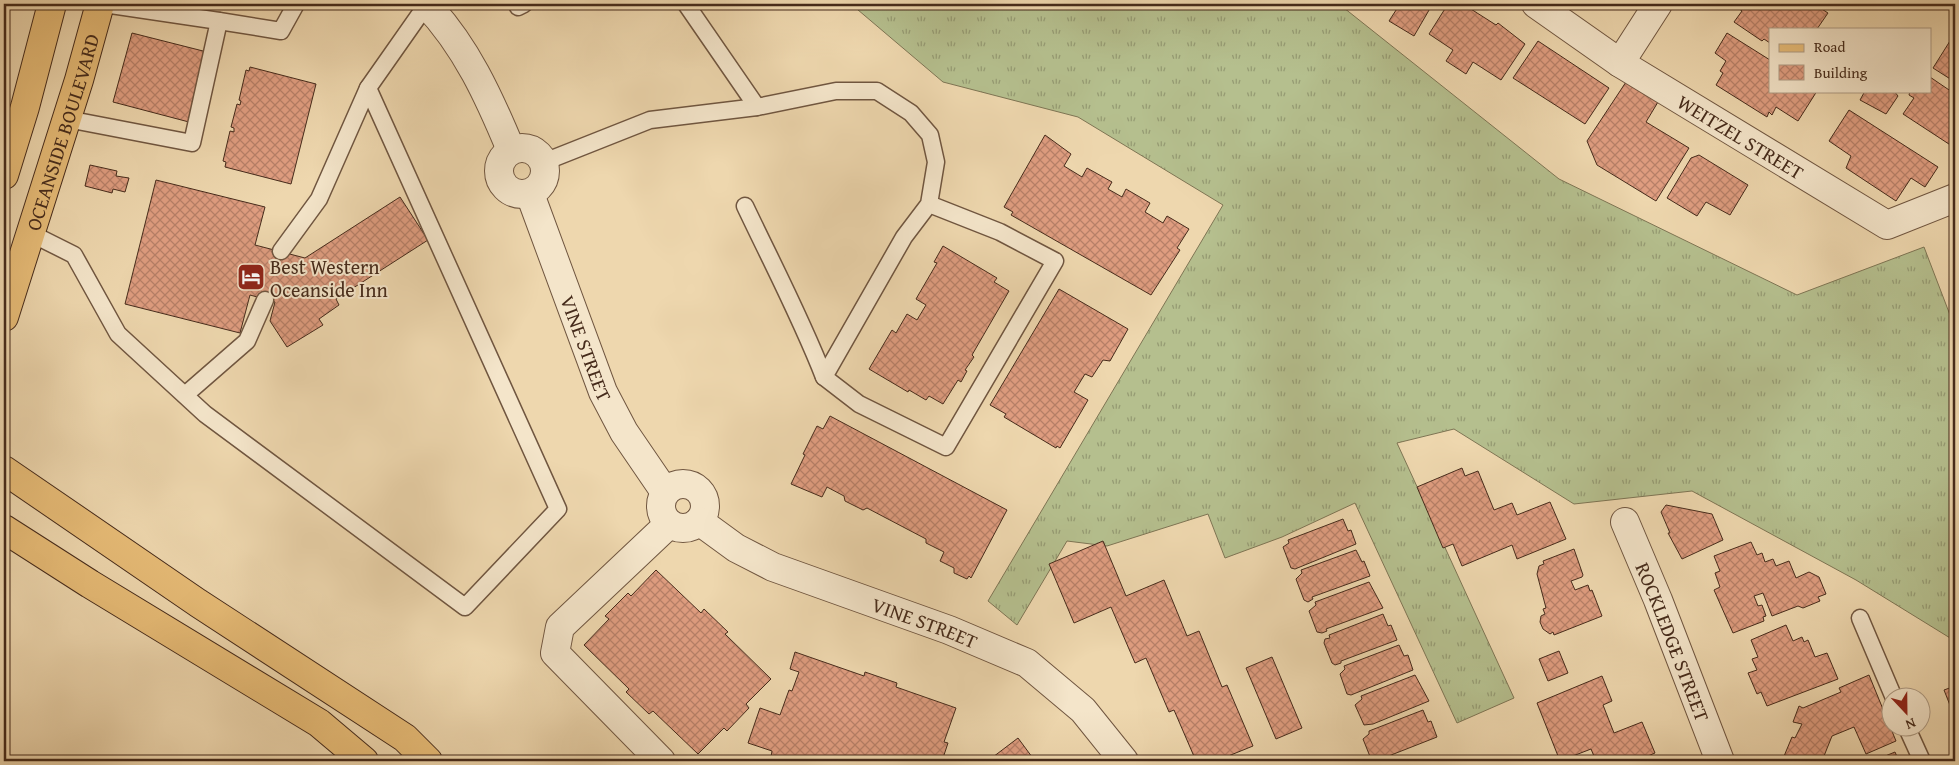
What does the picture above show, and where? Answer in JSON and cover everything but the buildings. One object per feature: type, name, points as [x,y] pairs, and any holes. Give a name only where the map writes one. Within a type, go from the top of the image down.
[{"type":"main road","name":"OCEANSIDE BOULEVARD","points":[[4,175],[25,107],[52,4]]},
{"type":"main road","name":"OCEANSIDE BOULEVARD","points":[[4,316],[67,118],[100,4]]},
{"type":"main road","points":[[4,470],[198,603],[405,738],[428,761]]},
{"type":"main road","points":[[4,529],[90,584],[319,723],[364,761]]},
{"type":"street","points":[[427,4],[454,36],[483,85],[511,150]]},
{"type":"street","name":"WEITZEL STREET","points":[[1536,4],[1620,63],[1887,226],[1955,198]]},
{"type":"street","points":[[1620,63],[1658,4]]},
{"type":"street","points":[[524,148],[536,152],[544,162],[546,175],[541,187],[530,194],[518,195],[507,190],[500,181],[498,169],[502,158],[511,150],[524,148]]},
{"type":"street","name":"VINE STREET","points":[[530,194],[603,392],[624,432],[665,492]]},
{"type":"street","points":[[684,484],[698,489],[702,494],[705,508],[699,521],[688,528],[675,527],[669,524],[660,505],[665,492],[671,487],[684,484]]},
{"type":"street","name":"VINE STREET","points":[[699,521],[736,548],[773,568],[950,630],[1027,663],[1083,710],[1124,761]]},
{"type":"street","name":"ROCKLEDGE STREET","points":[[1625,522],[1658,600],[1720,761]]},
{"type":"street","points":[[661,761],[555,653],[560,627],[669,524]]},
{"type":"lane","points":[[104,4],[281,31],[296,4]]},
{"type":"lane","points":[[281,252],[319,199],[368,88],[427,4]]},
{"type":"lane","points":[[686,4],[758,106]]},
{"type":"lane","points":[[67,118],[192,142],[219,21]]},
{"type":"lane","points":[[30,233],[74,256],[118,334],[205,414],[466,607],[558,509],[368,88]]},
{"type":"lane","points":[[544,162],[650,120],[758,106],[836,91],[877,90],[912,113],[930,135],[936,162],[929,204],[904,238],[824,377]]},
{"type":"lane","points":[[745,206],[781,284],[804,326],[824,377],[859,404],[946,447],[1056,261],[1000,232],[929,204]]},
{"type":"lane","points":[[185,395],[247,342],[265,300]]},
{"type":"lane","points":[[1860,618],[1890,688]]},
{"type":"lane","points":[[1912,738],[1922,761]]},
{"type":"green space","points":[[851,4],[1339,4],[1559,179],[1797,295],[1924,247],[1955,328],[1955,641],[1856,580],[1692,491],[1574,504],[1454,429],[1397,443],[1514,698],[1457,723],[1355,503],[1282,537],[1225,558],[1208,514],[1107,546],[1067,541],[1017,625],[988,601],[1223,205],[1078,117],[943,82]]},
{"type":"place","name":"Best Western Oceanside Inn","points":[[251,277]]}]
